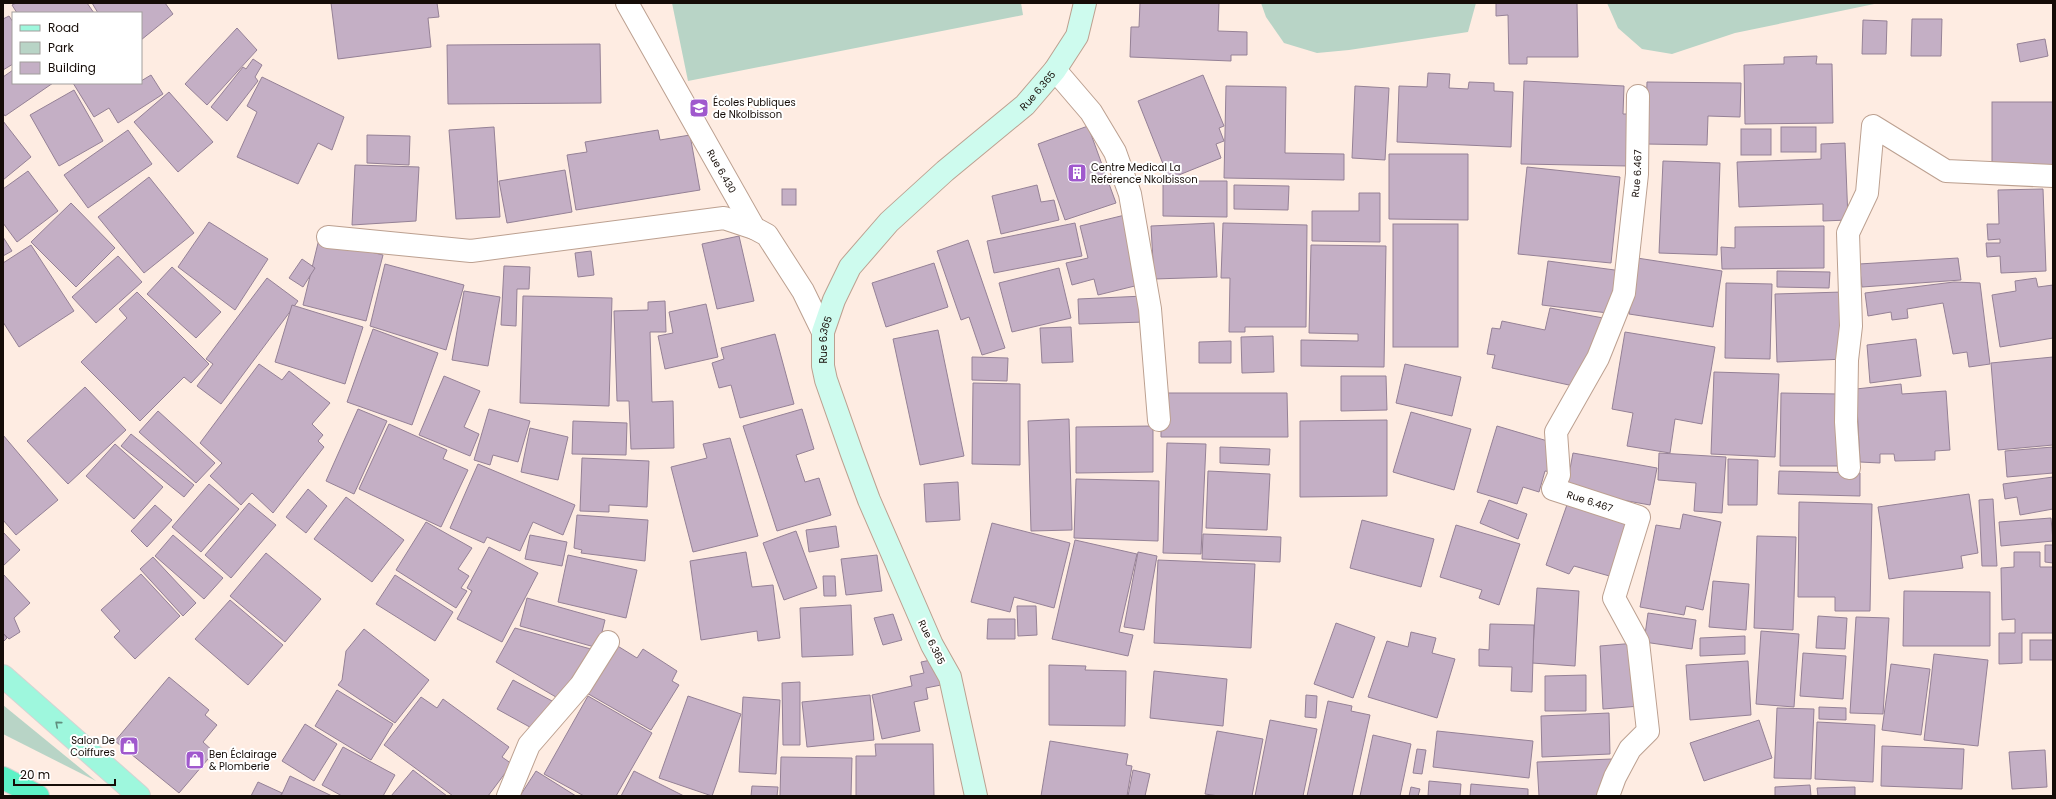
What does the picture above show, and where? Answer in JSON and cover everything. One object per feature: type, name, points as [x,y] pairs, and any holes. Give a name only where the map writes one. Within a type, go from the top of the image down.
[{"type":"highway","points":[[3,778],[38,796]]},
{"type":"main road","points":[[3,676],[140,796]]},
{"type":"street","name":"Rue 6.430","points":[[627,3],[754,228],[767,235],[803,291],[823,332]]},
{"type":"street","name":"Rue 6.365","points":[[976,796],[950,677],[929,638],[869,500],[854,461],[826,380],[823,360],[823,332],[834,300],[850,267],[884,228],[945,171],[1025,106],[1054,70],[1077,36],[1084,3]]},
{"type":"street","points":[[1054,70],[1091,112],[1115,152],[1130,194],[1150,309],[1159,420]]},
{"type":"street","name":"Rue 6.467","points":[[1608,796],[1615,777],[1630,749],[1648,730],[1638,642],[1614,598],[1639,518],[1553,489],[1559,475],[1556,432],[1598,358],[1624,293],[1637,174],[1638,96]]},
{"type":"street","points":[[1849,468],[1846,422],[1847,360],[1851,326],[1848,233],[1867,193],[1872,126],[1946,171],[2053,176]]},
{"type":"street","points":[[328,236],[471,251],[724,218],[754,228]]},
{"type":"street","points":[[508,796],[529,745],[581,685],[608,642]]},
{"type":"green space","points":[[672,3],[1021,3],[1023,15],[688,81]]},
{"type":"green space","points":[[1261,3],[1476,3],[1468,32],[1349,50],[1317,53],[1284,43],[1266,17]]},
{"type":"green space","points":[[1607,3],[1879,3],[1735,33],[1672,54],[1642,49],[1618,28]]},
{"type":"green space","points":[[3,705],[96,781],[3,734]]},
{"type":"building","points":[[16,3],[87,3],[93,12],[16,12],[12,5]]},
{"type":"building","points":[[92,3],[165,3],[173,14],[142,39],[142,12],[97,12]]},
{"type":"building","points":[[331,3],[437,3],[439,17],[428,18],[431,47],[338,59]]},
{"type":"building","points":[[1140,3],[1219,3],[1218,31],[1247,32],[1247,55],[1231,55],[1231,61],[1130,57],[1131,27],[1139,27]]},
{"type":"building","points":[[1496,3],[1577,3],[1578,57],[1527,57],[1527,64],[1509,64],[1508,15],[1496,16]]},
{"type":"building","points":[[9,16],[12,20],[12,65],[3,70],[3,19]]},
{"type":"building","points":[[1912,19],[1942,19],[1941,56],[1911,56]]},
{"type":"building","points":[[1863,20],[1887,21],[1886,54],[1862,54]]},
{"type":"building","points":[[237,28],[257,50],[207,105],[185,84]]},
{"type":"building","points":[[2045,39],[2048,56],[2020,62],[2017,44]]},
{"type":"building","points":[[600,44],[601,103],[448,104],[447,45]]},
{"type":"building","points":[[1817,56],[1816,64],[1832,64],[1833,123],[1745,124],[1744,65],[1784,64],[1784,57]]},
{"type":"building","points":[[253,59],[262,65],[255,77],[258,81],[227,121],[211,107],[243,67],[246,69]]},
{"type":"building","points":[[12,71],[12,84],[52,84],[5,116],[3,113],[3,77]]},
{"type":"building","points":[[1428,73],[1450,74],[1449,88],[1468,89],[1469,82],[1494,83],[1494,91],[1513,92],[1511,147],[1397,142],[1399,86],[1427,87]]},
{"type":"building","points":[[151,75],[163,94],[118,123],[109,108],[94,117],[74,84],[142,84],[142,80]]},
{"type":"building","points":[[1203,75],[1224,126],[1219,128],[1224,141],[1216,144],[1221,158],[1169,179],[1138,101]]},
{"type":"building","points":[[262,77],[344,117],[332,150],[318,143],[298,184],[237,157],[257,112],[247,106]]},
{"type":"building","points":[[1524,81],[1624,86],[1623,114],[1631,114],[1629,166],[1521,164]]},
{"type":"building","points":[[1647,82],[1741,83],[1740,117],[1708,116],[1707,145],[1645,144]]},
{"type":"building","points":[[1226,86],[1286,87],[1285,153],[1344,154],[1344,180],[1224,178]]},
{"type":"building","points":[[1355,86],[1389,88],[1385,160],[1352,158]]},
{"type":"building","points":[[74,90],[103,141],[59,166],[30,115]]},
{"type":"building","points":[[169,92],[213,142],[178,172],[134,122]]},
{"type":"building","points":[[1992,102],[2053,102],[2053,180],[1992,180]]},
{"type":"building","points":[[3,121],[31,157],[3,180]]},
{"type":"building","name":"Centre Medical La Reference Nkolbisson","points":[[1088,126],[1116,203],[1065,220],[1038,144]]},
{"type":"building","points":[[494,127],[500,217],[456,219],[449,130]]},
{"type":"building","points":[[1781,127],[1816,127],[1816,152],[1781,152]]},
{"type":"building","points":[[1741,129],[1771,129],[1771,155],[1741,155]]},
{"type":"building","points":[[128,130],[152,164],[88,208],[64,175]]},
{"type":"building","points":[[658,130],[660,140],[690,135],[700,190],[576,210],[567,155],[587,152],[585,142]]},
{"type":"building","points":[[367,135],[410,136],[409,165],[367,163]]},
{"type":"building","points":[[1845,143],[1848,220],[1823,221],[1823,204],[1739,207],[1737,162],[1821,159],[1821,144]]},
{"type":"building","points":[[1389,154],[1468,154],[1468,220],[1389,219]]},
{"type":"building","points":[[1663,161],[1720,163],[1717,255],[1659,253]]},
{"type":"building","points":[[355,165],[419,167],[416,221],[352,225]]},
{"type":"building","points":[[1527,167],[1620,177],[1611,263],[1518,254]]},
{"type":"building","points":[[565,170],[572,212],[507,223],[499,181]]},
{"type":"building","points":[[28,171],[58,211],[17,242],[3,223],[3,189]]},
{"type":"building","points":[[149,177],[194,233],[144,273],[98,217]]},
{"type":"building","points":[[1163,181],[1227,181],[1227,217],[1163,216]]},
{"type":"building","points":[[1037,185],[1041,202],[1054,200],[1059,220],[1001,234],[992,196]]},
{"type":"building","points":[[1234,185],[1289,186],[1288,210],[1234,209]]},
{"type":"building","points":[[782,189],[796,189],[796,205],[782,205]]},
{"type":"building","points":[[2043,189],[2046,271],[2001,273],[2000,256],[1987,257],[1986,243],[2000,243],[2000,239],[1988,240],[1987,224],[1999,224],[1998,190]]},
{"type":"building","points":[[1359,193],[1380,193],[1380,242],[1312,241],[1312,211],[1359,211]]},
{"type":"building","points":[[71,203],[115,248],[76,287],[31,242]]},
{"type":"building","points":[[1129,214],[1147,283],[1098,295],[1094,279],[1072,285],[1066,263],[1088,258],[1080,226]]},
{"type":"building","points":[[209,222],[268,259],[235,310],[178,267]]},
{"type":"building","points":[[1075,223],[1082,256],[994,273],[987,241]]},
{"type":"building","points":[[1214,223],[1217,277],[1154,279],[1151,226]]},
{"type":"building","points":[[1223,223],[1307,225],[1306,327],[1245,327],[1245,332],[1229,332],[1230,278],[1221,278]]},
{"type":"building","points":[[1393,224],[1458,224],[1458,347],[1393,347]]},
{"type":"building","points":[[1824,226],[1824,268],[1722,269],[1721,247],[1735,248],[1735,227]]},
{"type":"building","points":[[739,236],[754,301],[717,309],[702,244]]},
{"type":"building","points":[[3,237],[12,251],[3,256]]},
{"type":"building","points":[[319,239],[383,255],[366,321],[303,305]]},
{"type":"building","points":[[968,240],[1005,348],[982,355],[969,317],[961,320],[937,251]]},
{"type":"building","points":[[31,245],[74,311],[19,347],[3,322],[3,263]]},
{"type":"building","points":[[1311,245],[1386,246],[1384,367],[1301,366],[1301,340],[1358,341],[1358,334],[1309,333]]},
{"type":"building","points":[[591,251],[594,275],[578,277],[575,253]]},
{"type":"building","points":[[118,256],[142,282],[96,323],[72,297]]},
{"type":"building","points":[[1637,258],[1722,271],[1713,327],[1629,314]]},
{"type":"building","points":[[1958,258],[1961,280],[1862,287],[1859,264]]},
{"type":"building","points":[[302,259],[315,268],[303,287],[289,278]]},
{"type":"building","points":[[1548,261],[1622,271],[1608,313],[1542,305]]},
{"type":"building","points":[[934,263],[948,307],[886,327],[872,283]]},
{"type":"building","points":[[385,264],[464,285],[446,350],[370,326]]},
{"type":"building","points":[[504,266],[530,267],[529,289],[517,289],[516,326],[501,325]]},
{"type":"building","points":[[172,267],[221,312],[196,338],[147,294]]},
{"type":"building","points":[[1059,268],[1071,318],[1012,332],[999,283]]},
{"type":"building","points":[[1777,271],[1830,272],[1829,288],[1777,287]]},
{"type":"building","points":[[267,278],[298,301],[221,404],[197,386],[213,364],[206,359]]},
{"type":"building","points":[[2036,278],[2038,287],[2053,285],[2053,338],[2000,347],[1992,295],[2016,291],[2015,281]]},
{"type":"building","points":[[1954,282],[1980,283],[1990,364],[1969,367],[1967,352],[1953,354],[1943,303],[1907,309],[1908,318],[1892,320],[1891,312],[1868,316],[1865,293]]},
{"type":"building","points":[[1726,283],[1772,284],[1770,359],[1725,358]]},
{"type":"building","points":[[464,291],[500,297],[488,366],[452,360]]},
{"type":"building","points":[[137,292],[209,364],[191,383],[184,377],[140,421],[81,362],[127,318],[119,309]]},
{"type":"building","points":[[1843,292],[1845,359],[1777,362],[1775,294]]},
{"type":"building","points":[[523,296],[612,298],[609,406],[520,403]]},
{"type":"building","points":[[1144,296],[1145,322],[1079,324],[1078,299]]},
{"type":"building","points":[[665,301],[666,332],[650,332],[652,402],[673,401],[674,448],[631,449],[629,401],[617,401],[614,311],[648,310],[648,302]]},
{"type":"building","points":[[706,304],[718,357],[665,369],[658,336],[673,333],[669,312]]},
{"type":"building","points":[[292,305],[363,327],[345,384],[275,362]]},
{"type":"building","points":[[1550,308],[1603,318],[1587,389],[1492,368],[1495,355],[1487,354],[1492,328],[1500,329],[1502,321],[1545,330]]},
{"type":"building","points":[[1071,327],[1073,362],[1042,363],[1040,328]]},
{"type":"building","points":[[373,329],[438,353],[412,425],[347,402]]},
{"type":"building","points":[[938,330],[964,456],[920,465],[893,339]]},
{"type":"building","points":[[1625,332],[1715,347],[1702,424],[1675,419],[1670,453],[1627,446],[1633,413],[1612,409]]},
{"type":"building","points":[[775,334],[794,404],[740,418],[731,385],[719,388],[712,363],[724,359],[721,348]]},
{"type":"building","points":[[1273,336],[1274,372],[1242,373],[1241,337]]},
{"type":"building","points":[[1916,339],[1921,376],[1870,383],[1867,345]]},
{"type":"building","points":[[1231,341],[1231,363],[1199,363],[1199,342]]},
{"type":"building","points":[[972,357],[1008,358],[1007,381],[972,380]]},
{"type":"building","points":[[2053,357],[2053,445],[1998,450],[1991,363]]},
{"type":"building","points":[[259,364],[282,380],[289,371],[330,403],[312,424],[323,435],[318,441],[324,447],[273,513],[252,493],[241,505],[210,476],[222,463],[200,443]]},
{"type":"building","points":[[1405,364],[1461,377],[1452,416],[1396,403]]},
{"type":"building","points":[[1714,372],[1779,374],[1775,457],[1711,454]]},
{"type":"building","points":[[444,376],[480,391],[464,427],[479,434],[470,456],[419,435]]},
{"type":"building","points":[[1341,376],[1386,376],[1387,410],[1341,411]]},
{"type":"building","points":[[973,383],[1020,384],[1020,465],[972,464]]},
{"type":"building","points":[[1901,384],[1902,394],[1946,391],[1950,450],[1935,451],[1935,460],[1895,461],[1894,454],[1880,454],[1880,463],[1860,462],[1856,389]]},
{"type":"building","points":[[85,387],[126,430],[68,484],[27,441]]},
{"type":"building","points":[[1161,393],[1287,393],[1288,437],[1161,437]]},
{"type":"building","points":[[1781,393],[1839,394],[1838,466],[1780,466]]},
{"type":"building","points":[[358,409],[387,421],[354,494],[326,481]]},
{"type":"building","points":[[489,409],[530,421],[518,462],[493,455],[490,465],[474,460]]},
{"type":"building","points":[[802,409],[814,449],[796,455],[805,482],[819,478],[831,515],[777,531],[743,426]]},
{"type":"building","points":[[158,411],[215,463],[196,483],[139,432]]},
{"type":"building","points":[[1411,412],[1471,429],[1454,490],[1393,472]]},
{"type":"building","points":[[1069,419],[1072,530],[1031,531],[1028,421]]},
{"type":"building","points":[[1387,420],[1387,496],[1300,497],[1300,421]]},
{"type":"building","points":[[573,421],[627,423],[626,455],[572,454]]},
{"type":"building","points":[[389,424],[447,450],[443,459],[468,470],[441,527],[359,489]]},
{"type":"building","points":[[1153,426],[1153,472],[1076,473],[1076,427]]},
{"type":"building","points":[[1497,426],[1561,445],[1551,472],[1545,471],[1539,492],[1523,487],[1517,504],[1477,492]]},
{"type":"building","points":[[530,428],[568,437],[558,480],[521,472]]},
{"type":"building","points":[[131,434],[194,485],[184,497],[121,446]]},
{"type":"building","points":[[3,435],[58,500],[16,535],[3,520]]},
{"type":"building","points":[[730,438],[758,536],[693,552],[671,467],[707,458],[703,444]]},
{"type":"building","points":[[1167,443],[1206,444],[1201,554],[1163,553]]},
{"type":"building","points":[[115,444],[163,487],[134,519],[86,476]]},
{"type":"building","points":[[1220,447],[1270,449],[1269,465],[1220,463]]},
{"type":"building","points":[[2053,447],[2053,473],[2007,477],[2005,451]]},
{"type":"building","points":[[1573,453],[1657,468],[1650,505],[1566,490]]},
{"type":"building","points":[[1659,453],[1726,457],[1722,513],[1694,511],[1696,483],[1658,480]]},
{"type":"building","points":[[582,458],[649,461],[647,507],[609,505],[609,512],[580,511]]},
{"type":"building","points":[[1728,459],[1758,460],[1757,505],[1728,505]]},
{"type":"building","points":[[478,464],[575,505],[563,535],[533,522],[520,551],[487,537],[484,543],[450,528]]},
{"type":"building","points":[[1208,471],[1270,474],[1267,530],[1206,528]]},
{"type":"building","points":[[1779,471],[1860,473],[1860,496],[1778,494]]},
{"type":"building","points":[[2053,477],[2053,509],[2020,515],[2017,497],[2005,499],[2003,484]]},
{"type":"building","points":[[1076,479],[1159,481],[1158,541],[1074,538]]},
{"type":"building","points":[[958,482],[960,520],[926,522],[924,484]]},
{"type":"building","points":[[209,484],[239,509],[201,552],[172,527]]},
{"type":"building","points":[[308,489],[327,506],[306,533],[286,517]]},
{"type":"building","points":[[1969,494],[1978,553],[1961,556],[1963,568],[1889,579],[1878,507]]},
{"type":"building","points":[[346,497],[404,540],[372,582],[314,539]]},
{"type":"building","points":[[1569,499],[1632,518],[1613,577],[1574,566],[1569,574],[1546,565]]},
{"type":"building","points":[[1993,499],[1997,566],[1982,566],[1979,500]]},
{"type":"building","points":[[1489,500],[1527,514],[1518,539],[1480,523]]},
{"type":"building","points":[[1799,502],[1872,504],[1870,611],[1835,611],[1835,597],[1798,597]]},
{"type":"building","points":[[249,503],[276,525],[231,578],[205,555]]},
{"type":"building","points":[[155,505],[172,520],[147,547],[131,531]]},
{"type":"building","points":[[1683,514],[1721,522],[1703,610],[1686,606],[1684,615],[1640,607],[1656,525],[1680,529]]},
{"type":"building","points":[[577,515],[648,520],[645,561],[581,553],[582,550],[574,548]]},
{"type":"building","points":[[2051,518],[2053,541],[2001,546],[1999,522]]},
{"type":"building","points":[[1362,520],[1434,539],[1421,587],[1350,568]]},
{"type":"building","points":[[426,522],[472,548],[458,569],[469,576],[461,588],[467,591],[456,608],[396,570]]},
{"type":"building","points":[[992,523],[1070,543],[1054,608],[1014,597],[1010,612],[971,602]]},
{"type":"building","points":[[1456,525],[1520,544],[1499,605],[1479,598],[1482,590],[1440,577]]},
{"type":"building","points":[[836,526],[839,547],[809,552],[806,530]]},
{"type":"building","points":[[796,531],[817,588],[784,600],[763,543]]},
{"type":"building","points":[[3,532],[20,550],[3,566]]},
{"type":"building","points":[[1203,534],[1281,537],[1280,562],[1202,559]]},
{"type":"building","points":[[173,535],[223,578],[204,599],[155,556]]},
{"type":"building","points":[[530,535],[567,542],[562,566],[525,559]]},
{"type":"building","points":[[1757,536],[1796,537],[1793,630],[1754,628]]},
{"type":"building","points":[[1075,540],[1137,554],[1119,632],[1133,635],[1128,656],[1052,639]]},
{"type":"building","points":[[2045,545],[2053,545],[2053,563],[2045,562]]},
{"type":"building","points":[[489,547],[538,573],[502,642],[457,619],[472,591],[467,588]]},
{"type":"building","points":[[746,552],[752,587],[773,585],[780,638],[758,641],[757,631],[701,640],[690,561]]},
{"type":"building","points":[[1138,552],[1157,556],[1144,630],[1124,627]]},
{"type":"building","points":[[2014,552],[2040,552],[2040,567],[2053,567],[2053,633],[2022,633],[2022,663],[1999,664],[1999,633],[2015,633],[2015,619],[2002,620],[2001,568],[2014,567]]},
{"type":"building","points":[[266,553],[321,599],[285,642],[230,596]]},
{"type":"building","points":[[568,555],[637,570],[626,618],[558,602]]},
{"type":"building","points":[[877,555],[882,591],[846,595],[841,559]]},
{"type":"building","points":[[153,557],[196,603],[183,616],[140,569]]},
{"type":"building","points":[[1158,560],[1255,564],[1251,648],[1154,643]]},
{"type":"building","points":[[3,574],[30,603],[14,618],[20,632],[9,639],[3,633]]},
{"type":"building","points":[[141,574],[180,616],[135,659],[114,637],[120,631],[101,610]]},
{"type":"building","points":[[395,575],[453,612],[435,641],[376,604]]},
{"type":"building","points":[[823,576],[835,576],[836,596],[824,596]]},
{"type":"building","points":[[1713,581],[1749,584],[1746,630],[1709,627]]},
{"type":"building","points":[[1537,588],[1579,591],[1575,666],[1532,663]]},
{"type":"building","points":[[1904,591],[1990,592],[1990,646],[1903,646]]},
{"type":"building","points":[[527,598],[605,620],[598,648],[520,626]]},
{"type":"building","points":[[230,600],[283,645],[248,685],[195,639]]},
{"type":"building","points":[[851,605],[853,655],[802,657],[800,608]]},
{"type":"building","points":[[1017,606],[1036,606],[1037,635],[1018,636]]},
{"type":"building","points":[[1648,613],[1696,620],[1692,649],[1644,642]]},
{"type":"building","points":[[893,614],[902,640],[883,645],[874,618]]},
{"type":"building","points":[[1818,616],[1847,618],[1845,649],[1816,648]]},
{"type":"building","points":[[1856,617],[1889,618],[1883,714],[1850,713]]},
{"type":"building","points":[[988,619],[1015,619],[1015,639],[987,639]]},
{"type":"building","points":[[1336,623],[1375,637],[1353,698],[1314,684]]},
{"type":"building","points":[[1490,624],[1534,625],[1532,692],[1511,691],[1512,667],[1479,666],[1479,649],[1489,650]]},
{"type":"building","points":[[515,628],[598,651],[561,700],[496,662]]},
{"type":"building","points":[[364,629],[429,680],[395,723],[338,685],[342,680],[346,651]]},
{"type":"building","points":[[1761,631],[1799,634],[1794,707],[1756,704]]},
{"type":"building","points":[[1411,632],[1436,638],[1432,653],[1455,659],[1437,718],[1368,697],[1387,641],[1408,647]]},
{"type":"building","points":[[3,633],[7,638],[3,642]]},
{"type":"building","points":[[1745,636],[1745,654],[1700,656],[1700,638]]},
{"type":"building","points":[[2030,640],[2053,640],[2053,660],[2030,660]]},
{"type":"building","points":[[1636,643],[1640,706],[1603,709],[1600,646]]},
{"type":"building","points":[[616,645],[637,658],[643,649],[677,671],[672,681],[679,685],[651,730],[585,692]]},
{"type":"building","points":[[1803,653],[1846,656],[1843,699],[1800,696]]},
{"type":"building","points":[[1934,654],[1988,660],[1978,746],[1924,740]]},
{"type":"building","points":[[936,659],[941,685],[926,688],[928,699],[914,702],[920,731],[882,739],[872,695],[912,686],[910,676],[924,673],[921,662]]},
{"type":"building","points":[[1748,661],[1751,715],[1690,720],[1686,665]]},
{"type":"building","points":[[1891,664],[1930,669],[1921,735],[1882,730]]},
{"type":"building","points":[[1049,665],[1086,666],[1085,670],[1126,671],[1125,726],[1049,725]]},
{"type":"building","points":[[1154,671],[1227,679],[1223,726],[1150,718]]},
{"type":"building","points":[[1586,675],[1586,711],[1545,711],[1545,676]]},
{"type":"building","points":[[169,677],[209,710],[205,715],[217,725],[203,742],[214,752],[179,793],[115,741]]},
{"type":"building","points":[[513,680],[554,702],[537,731],[497,709]]},
{"type":"building","points":[[800,682],[800,745],[783,745],[782,683]]},
{"type":"building","points":[[337,690],[393,724],[371,760],[315,726]]},
{"type":"building","points":[[870,695],[874,740],[807,747],[802,702]]},
{"type":"building","points":[[1306,695],[1317,696],[1316,718],[1305,717]]},
{"type":"building","points":[[588,696],[652,733],[616,796],[584,796],[544,774]]},
{"type":"building","points":[[688,696],[741,714],[712,796],[659,778]]},
{"type":"building","points":[[421,697],[437,708],[443,699],[509,747],[502,757],[512,764],[488,796],[453,796],[384,745]]},
{"type":"building","points":[[743,697],[780,700],[776,774],[739,772]]},
{"type":"building","points":[[1328,701],[1352,706],[1351,711],[1370,715],[1352,796],[1307,796]]},
{"type":"building","points":[[1819,707],[1846,708],[1846,720],[1819,719]]},
{"type":"building","points":[[1777,708],[1814,709],[1811,779],[1774,778]]},
{"type":"building","points":[[1609,713],[1610,754],[1542,757],[1541,716]]},
{"type":"building","points":[[1270,720],[1317,729],[1303,796],[1255,796]]},
{"type":"building","points":[[1759,720],[1772,758],[1704,781],[1690,743]]},
{"type":"building","points":[[1817,722],[1875,725],[1873,782],[1815,779]]},
{"type":"building","points":[[305,724],[337,744],[314,781],[282,761]]},
{"type":"building","points":[[1217,731],[1263,739],[1252,796],[1219,796],[1205,794]]},
{"type":"building","points":[[1437,731],[1533,741],[1529,778],[1433,767]]},
{"type":"building","points":[[1373,735],[1411,744],[1400,796],[1360,796]]},
{"type":"building","points":[[1050,741],[1128,754],[1126,765],[1132,766],[1127,796],[1041,796]]},
{"type":"building","points":[[875,744],[933,744],[934,796],[856,796],[856,756],[876,756]]},
{"type":"building","points":[[1882,746],[1964,749],[1962,789],[1881,786]]},
{"type":"building","points":[[343,747],[395,775],[383,796],[342,796],[322,785]]},
{"type":"building","points":[[1417,749],[1426,750],[1422,774],[1413,773]]},
{"type":"building","points":[[2045,750],[2047,787],[2012,789],[2009,752]]},
{"type":"building","points":[[781,757],[852,758],[851,796],[780,796]]},
{"type":"building","points":[[1612,759],[1613,796],[1539,796],[1537,762]]},
{"type":"building","points":[[413,770],[447,796],[391,796]]},
{"type":"building","points":[[1133,770],[1150,774],[1145,796],[1128,796]]},
{"type":"building","points":[[536,771],[576,796],[520,796]]},
{"type":"building","points":[[634,771],[684,796],[621,796]]},
{"type":"building","points":[[290,776],[332,796],[281,796]]},
{"type":"building","points":[[1429,781],[1461,784],[1460,796],[1428,796]]},
{"type":"building","points":[[258,782],[282,793],[280,796],[251,796]]},
{"type":"building","points":[[1471,784],[1528,789],[1528,796],[1470,796]]},
{"type":"building","points":[[1810,785],[1811,796],[1775,796],[1775,787]]},
{"type":"building","points":[[752,786],[778,787],[777,796],[751,796]]},
{"type":"building","points":[[1411,787],[1420,789],[1418,796],[1409,796]]},
{"type":"building","points":[[1855,787],[1855,796],[1818,796],[1817,788]]},
{"type":"place","name":"Écoles Publiques de Nkolbisson","points":[[699,108]]},
{"type":"place","name":"Centre Medical La Reference Nkolbisson","points":[[1077,173]]},
{"type":"place","name":"Salon De Coiffures","points":[[129,746]]},
{"type":"place","name":"Ben Éclairage & Plomberie","points":[[195,760]]}]
